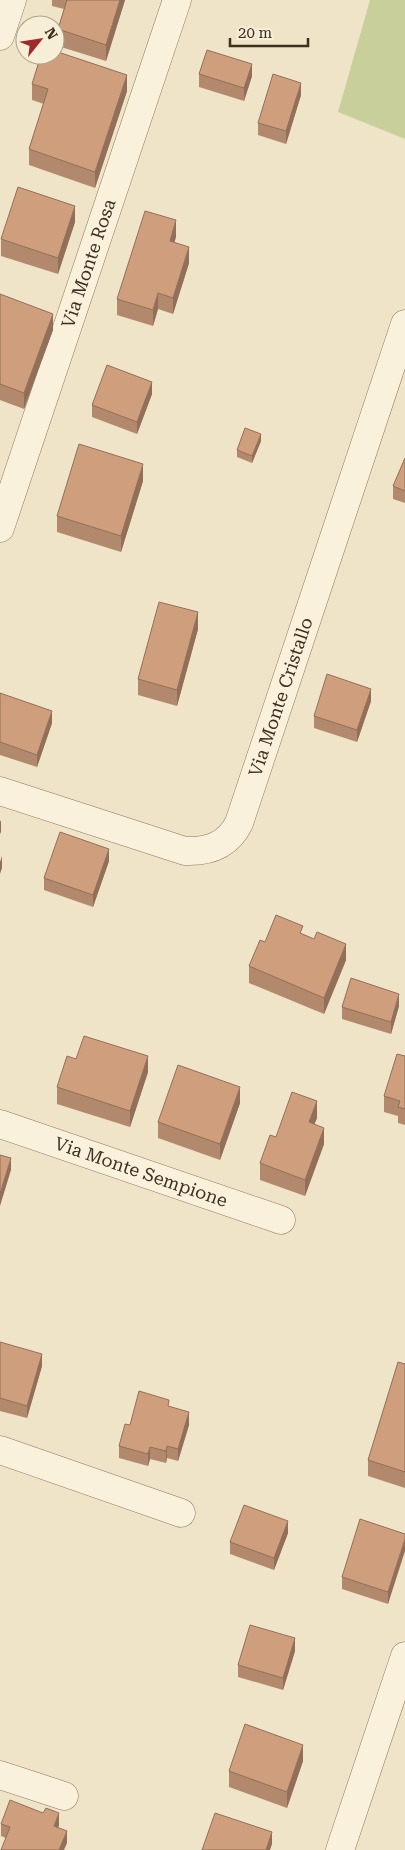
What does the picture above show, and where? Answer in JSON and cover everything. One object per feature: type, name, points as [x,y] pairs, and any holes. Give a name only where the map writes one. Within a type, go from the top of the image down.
[{"type":"street","points":[[0,36],[12,0]]},
{"type":"street","name":"Via Monte Rosa","points":[[0,528],[177,0]]},
{"type":"street","name":"Via Monte Cristallo","points":[[0,791],[185,851],[214,848],[230,837],[239,823],[405,324]]},
{"type":"street","name":"Via Monte Sempione","points":[[0,1124],[281,1220]]},
{"type":"street","points":[[0,1450],[180,1513]]},
{"type":"street","points":[[340,1850],[405,1656]]},
{"type":"street","points":[[0,1775],[64,1796]]},
{"type":"green space","points":[[370,0],[405,0],[405,139],[338,112]]},
{"type":"building","points":[[67,0],[120,0],[106,45],[65,31],[65,15],[62,15]]},
{"type":"building","points":[[207,50],[252,64],[244,88],[199,74]]},
{"type":"building","points":[[65,54],[127,75],[95,172],[29,149],[48,89],[32,84],[38,65],[65,65]]},
{"type":"building","points":[[273,74],[301,83],[286,131],[258,123]]},
{"type":"building","points":[[18,187],[75,206],[58,258],[1,239]]},
{"type":"building","points":[[145,211],[176,220],[170,241],[189,247],[173,298],[158,293],[153,310],[117,299]]},
{"type":"building","points":[[0,294],[53,314],[24,393],[0,384]]},
{"type":"building","points":[[107,365],[152,382],[137,422],[92,405]]},
{"type":"building","points":[[245,428],[261,434],[252,456],[237,450]]},
{"type":"building","points":[[79,444],[143,464],[121,536],[57,516]]},
{"type":"building","points":[[405,458],[405,491],[393,486]]},
{"type":"building","points":[[159,602],[198,612],[177,690],[138,679]]},
{"type":"building","points":[[327,674],[371,689],[357,730],[314,716]]},
{"type":"building","points":[[0,693],[52,711],[37,755],[0,742]]},
{"type":"building","points":[[60,832],[109,849],[93,895],[44,878]]},
{"type":"building","points":[[276,915],[303,926],[300,933],[314,939],[317,932],[346,944],[324,998],[249,966],[260,940],[265,942]]},
{"type":"building","points":[[351,978],[399,994],[391,1022],[342,1007]]},
{"type":"building","points":[[84,1036],[148,1056],[130,1111],[57,1087],[67,1056],[76,1059]]},
{"type":"building","points":[[397,1054],[405,1056],[405,1109],[398,1107],[400,1101],[384,1096]]},
{"type":"building","points":[[178,1065],[240,1087],[220,1144],[158,1122]]},
{"type":"building","points":[[292,1092],[317,1101],[309,1122],[324,1128],[305,1180],[260,1163],[270,1135],[276,1137]]},
{"type":"building","points":[[0,1155],[11,1158],[0,1194]]},
{"type":"building","points":[[0,1342],[42,1354],[27,1406],[0,1398]]},
{"type":"building","points":[[398,1362],[405,1364],[405,1472],[368,1460]]},
{"type":"building","points":[[139,1391],[169,1400],[168,1406],[189,1412],[178,1449],[167,1446],[166,1451],[150,1447],[148,1454],[119,1446],[125,1424],[130,1425]]},
{"type":"building","points":[[244,1505],[288,1521],[274,1558],[230,1542]]},
{"type":"building","points":[[360,1519],[405,1534],[388,1592],[342,1577]]},
{"type":"building","points":[[250,1625],[295,1638],[283,1678],[238,1665]]},
{"type":"building","points":[[245,1724],[303,1745],[287,1792],[229,1771]]},
{"type":"building","points":[[10,1800],[43,1813],[46,1808],[59,1813],[54,1826],[67,1831],[59,1850],[1,1850],[10,1827],[1,1824]]},
{"type":"building","points":[[215,1813],[272,1832],[266,1850],[202,1850]]}]
